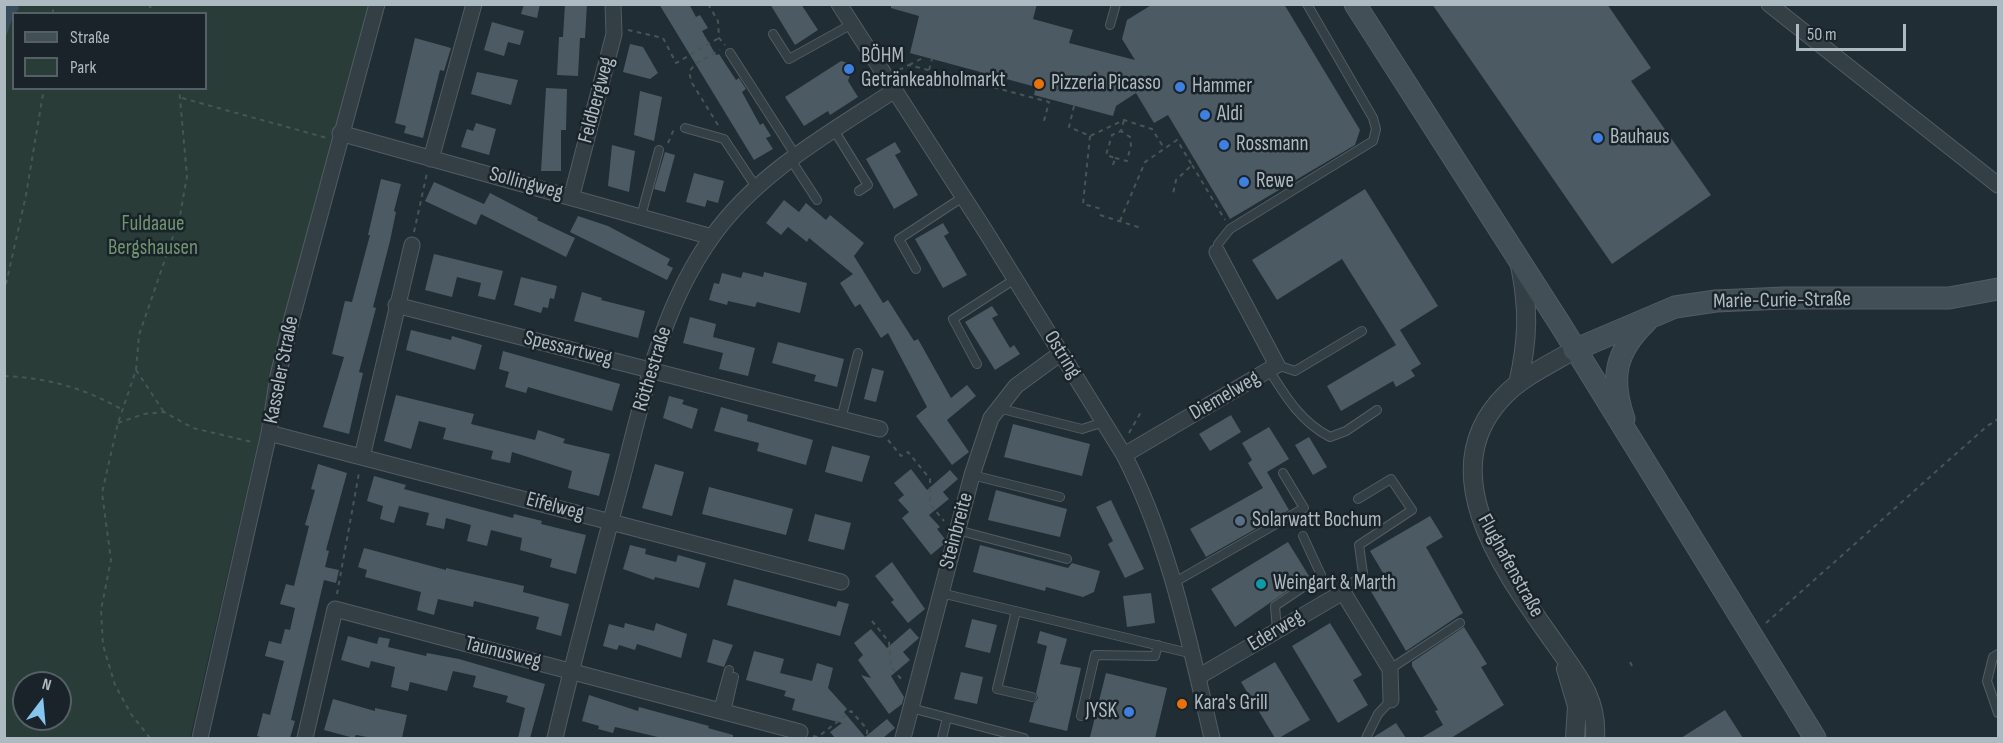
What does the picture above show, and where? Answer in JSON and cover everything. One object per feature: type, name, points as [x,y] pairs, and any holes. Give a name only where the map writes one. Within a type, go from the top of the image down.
[{"type":"main road","points":[[1355,4],[1519,261],[1815,738]]},
{"type":"main road","name":"Marie-Curie-Straße","points":[[1574,350],[1675,307],[1716,301],[1784,298],[1948,298],[1998,290]]},
{"type":"main road","points":[[1631,442],[1618,394],[1618,369],[1628,339],[1653,316]]},
{"type":"street","name":"Kasseler Straße","points":[[200,738],[267,439],[278,376],[339,137],[377,4]]},
{"type":"street","points":[[431,159],[474,4]]},
{"type":"street","name":"Feldbergweg","points":[[572,195],[616,27],[612,4]]},
{"type":"street","name":"Ostring","points":[[839,4],[1015,279],[1121,449],[1143,491],[1175,582],[1212,738]]},
{"type":"street","points":[[1769,4],[1998,185]]},
{"type":"street","name":"Röthestraße","points":[[555,738],[651,369],[678,293],[712,237],[756,187],[834,130],[895,90]]},
{"type":"street","name":"Sollingweg","points":[[339,137],[572,195],[712,237]]},
{"type":"street","points":[[362,457],[412,245]]},
{"type":"street","name":"Diemelweg","points":[[1121,449],[1273,368],[1217,252]]},
{"type":"street","points":[[1518,384],[1528,336],[1525,295],[1519,261]]},
{"type":"street","name":"Spessartweg","points":[[396,305],[880,429]]},
{"type":"street","name":"Flughafenstraße","points":[[1574,350],[1518,384],[1492,410],[1475,444],[1472,470],[1479,516],[1497,553],[1586,689],[1592,706],[1595,738]]},
{"type":"street","name":"Steinbreite","points":[[903,738],[972,475],[997,407],[1016,386],[1061,353]]},
{"type":"street","name":"Eifelweg","points":[[267,439],[362,457],[841,582]]},
{"type":"street","points":[[1343,592],[1390,669],[1391,700]]},
{"type":"street","name":"Ederweg","points":[[1198,677],[1343,592]]},
{"type":"street","points":[[305,738],[335,609]]},
{"type":"street","name":"Taunusweg","points":[[335,609],[800,732]]},
{"type":"street","name":"Flughafenstraße","points":[[1556,645],[1569,676],[1577,706],[1575,738]]},
{"type":"lane","points":[[1110,25],[1116,4]]},
{"type":"lane","points":[[1217,252],[1218,244],[1230,229],[1373,141],[1376,129],[1373,118],[1307,4]]},
{"type":"lane","points":[[773,34],[789,59],[852,24]]},
{"type":"lane","points":[[730,53],[817,200]]},
{"type":"lane","points":[[685,128],[724,139],[756,187]]},
{"type":"lane","points":[[834,130],[868,185],[859,191]]},
{"type":"lane","points":[[641,216],[659,150]]},
{"type":"lane","points":[[916,269],[899,239],[963,197]]},
{"type":"lane","points":[[978,364],[953,319],[1015,279]]},
{"type":"lane","points":[[1273,368],[1295,371],[1362,331]]},
{"type":"lane","points":[[841,419],[858,354]]},
{"type":"lane","points":[[1273,368],[1298,413],[1317,430],[1330,437],[1346,431],[1377,410]]},
{"type":"lane","points":[[997,407],[1082,429],[1104,422]]},
{"type":"lane","points":[[1175,582],[1304,508],[1283,473]]},
{"type":"lane","points":[[972,475],[1060,497]]},
{"type":"lane","points":[[1343,592],[1363,573],[1359,545],[1412,510],[1391,479],[1358,499]]},
{"type":"lane","points":[[957,532],[1066,559]]},
{"type":"lane","points":[[1277,630],[1275,606],[1321,575],[1303,536]]},
{"type":"lane","points":[[941,593],[1193,654]]},
{"type":"lane","points":[[1016,611],[997,688],[1032,697]]},
{"type":"lane","points":[[1390,669],[1460,623]]},
{"type":"lane","points":[[1081,716],[1095,655],[1155,656],[1158,645]]},
{"type":"lane","points":[[1998,654],[1993,657],[1987,681],[1998,713]]},
{"type":"lane","points":[[722,711],[731,674]]},
{"type":"lane","points":[[1366,738],[1378,714],[1391,700]]},
{"type":"lane","points":[[913,702],[947,718],[1024,738]]},
{"type":"lane","points":[[942,738],[947,718]]},
{"type":"path","points":[[708,4],[718,21],[719,38],[726,47],[695,64],[689,72],[692,83],[724,139]]},
{"type":"path","points":[[616,27],[663,38],[676,63],[719,38]]},
{"type":"path","points":[[885,75],[925,57]]},
{"type":"path","points":[[929,70],[932,59]]},
{"type":"path","points":[[909,65],[1049,102],[1044,121]]},
{"type":"path","points":[[979,83],[981,72]]},
{"type":"path","points":[[4,293],[26,195],[44,90]]},
{"type":"path","points":[[150,738],[131,714],[115,685],[107,662],[101,627],[104,592],[111,560],[102,493],[118,423],[136,370],[139,335],[168,256],[182,206],[187,176],[180,90]]},
{"type":"path","points":[[182,98],[339,137]]},
{"type":"path","points":[[1074,106],[1069,127],[1090,136],[1124,120],[1152,129],[1164,148]]},
{"type":"path","points":[[1121,131],[1124,120]]},
{"type":"path","points":[[659,150],[671,140],[676,123]]},
{"type":"path","points":[[1121,131],[1130,137],[1131,145],[1127,161],[1106,155],[1112,135],[1121,131]]},
{"type":"path","points":[[1090,136],[1083,204],[1102,209]]},
{"type":"path","points":[[1120,221],[1145,162],[1181,137]]},
{"type":"path","points":[[1177,140],[1230,229]]},
{"type":"path","points":[[1113,165],[1115,158]]},
{"type":"path","points":[[412,245],[431,159]]},
{"type":"path","points":[[1173,194],[1176,180],[1192,165]]},
{"type":"path","points":[[1100,215],[1141,228]]},
{"type":"path","points":[[136,370],[164,412],[193,428],[267,439]]},
{"type":"path","points":[[4,376],[53,382],[91,392],[123,410]]},
{"type":"path","points":[[118,423],[144,414],[164,412]]},
{"type":"path","points":[[1121,449],[1142,412]]},
{"type":"path","points":[[1771,618],[1986,427],[1998,419]]},
{"type":"path","points":[[880,429],[901,456],[908,452],[930,479],[930,504],[957,532]]},
{"type":"path","points":[[335,609],[362,457]]},
{"type":"path","points":[[872,621],[889,642],[891,667],[913,702]]},
{"type":"path","points":[[1630,662],[1634,670]]},
{"type":"path","points":[[800,732],[818,737],[851,711],[867,729],[867,738]]},
{"type":"green space","name":"Fuldaaue Bergshausen","points":[[4,5],[369,5],[301,255],[190,738],[5,738]]},
{"type":"water","points":[[5,4],[18,5],[19,9],[12,12],[12,20],[5,39]]},
{"type":"building","points":[[524,4],[540,4],[537,18],[521,14]]},
{"type":"building","points":[[565,4],[587,4],[585,38],[580,38],[578,76],[557,75],[559,37],[563,37]]},
{"type":"building","points":[[659,4],[689,4],[696,17],[700,15],[708,28],[702,31],[716,55],[719,54],[736,80],[739,78],[746,89],[742,92],[760,125],[763,123],[771,136],[766,138],[773,149],[754,160]]},
{"type":"building","points":[[770,4],[801,4],[818,30],[795,45]]},
{"type":"building","points":[[891,4],[1037,4],[1033,19],[1073,30],[1069,43],[1135,60],[1122,39],[1127,20],[1153,4],[1284,4],[1360,130],[1355,145],[1230,219],[1168,115],[1154,123],[1136,93],[1116,106],[1113,116],[1034,95],[1036,87],[910,53],[919,16],[891,8]]},
{"type":"building","name":"Bauhaus","points":[[1432,4],[1607,4],[1651,68],[1631,81],[1711,195],[1612,264]]},
{"type":"building","points":[[492,22],[524,31],[520,45],[508,42],[504,56],[484,50]]},
{"type":"building","points":[[415,38],[451,48],[444,71],[440,70],[423,138],[404,133],[406,126],[395,123]]},
{"type":"building","points":[[630,44],[643,47],[658,73],[650,79],[623,72]]},
{"type":"building","points":[[841,61],[848,63],[852,69],[848,81],[858,97],[830,115],[828,111],[804,126],[785,97]]},
{"type":"building","points":[[477,72],[518,80],[511,105],[471,94]]},
{"type":"building","points":[[546,88],[567,89],[566,130],[561,130],[561,171],[541,171]]},
{"type":"building","points":[[640,91],[662,97],[654,141],[634,135]]},
{"type":"building","points":[[476,123],[496,129],[489,155],[461,147],[467,129],[473,131]]},
{"type":"building","points":[[895,142],[901,152],[895,155],[918,195],[894,209],[866,159]]},
{"type":"building","points":[[612,145],[635,151],[629,192],[608,186]]},
{"type":"building","points":[[665,152],[675,155],[665,192],[654,189]]},
{"type":"building","points":[[694,173],[724,181],[718,203],[707,200],[705,207],[686,202]]},
{"type":"building","points":[[381,179],[401,184],[390,241],[373,307],[376,308],[359,372],[363,373],[349,434],[323,427],[344,357],[332,354],[345,301],[352,302],[370,235],[368,235]]},
{"type":"building","points":[[434,182],[484,204],[490,193],[538,218],[537,220],[575,238],[566,257],[481,214],[476,225],[425,201]]},
{"type":"building","points":[[1365,189],[1438,306],[1400,330],[1421,364],[1411,370],[1415,376],[1396,387],[1393,381],[1341,411],[1327,386],[1396,345],[1342,259],[1277,300],[1252,260]]},
{"type":"building","points":[[784,200],[799,212],[806,203],[826,220],[830,215],[864,243],[854,256],[883,303],[888,300],[914,341],[918,339],[951,398],[967,385],[976,396],[947,420],[969,452],[952,465],[916,416],[927,407],[888,333],[881,338],[860,304],[855,307],[840,283],[853,274],[809,238],[807,242],[788,227],[781,235],[766,223]]},
{"type":"building","points":[[578,216],[608,226],[670,259],[667,265],[673,268],[667,280],[570,232]]},
{"type":"building","points":[[943,223],[949,233],[944,236],[967,275],[943,288],[915,239]]},
{"type":"building","points":[[434,254],[503,271],[495,300],[478,296],[481,283],[457,277],[452,297],[425,290]]},
{"type":"building","points":[[743,272],[763,277],[764,272],[807,283],[800,313],[757,302],[755,307],[728,301],[727,305],[709,300],[714,283],[719,284],[722,273],[741,278]]},
{"type":"building","points":[[521,277],[557,286],[554,299],[550,298],[548,308],[543,307],[541,313],[514,305]]},
{"type":"building","points":[[582,292],[602,298],[601,300],[645,311],[638,338],[574,321]]},
{"type":"building","points":[[992,306],[998,315],[992,318],[1010,348],[1014,345],[1020,354],[995,370],[965,322]]},
{"type":"building","points":[[690,317],[716,324],[713,337],[755,348],[748,376],[719,369],[723,353],[683,343]]},
{"type":"building","points":[[411,330],[451,340],[452,336],[482,345],[475,370],[406,350]]},
{"type":"building","points":[[778,342],[844,359],[837,387],[814,381],[816,375],[772,363]]},
{"type":"building","points":[[503,351],[620,384],[612,411],[528,387],[526,393],[505,387],[509,372],[499,369]]},
{"type":"building","points":[[872,368],[884,371],[876,402],[864,399]]},
{"type":"building","points":[[396,395],[474,414],[471,424],[535,440],[538,430],[565,439],[563,443],[610,454],[599,496],[568,488],[572,471],[512,452],[510,463],[491,459],[493,451],[443,439],[446,428],[419,421],[411,449],[384,441]]},
{"type":"building","points":[[669,396],[684,400],[682,404],[698,409],[692,429],[663,418]]},
{"type":"building","points":[[721,407],[748,415],[747,421],[813,440],[806,465],[757,451],[759,443],[714,431]]},
{"type":"building","points":[[1231,415],[1241,432],[1210,451],[1199,434]]},
{"type":"building","points":[[1013,424],[1090,444],[1082,476],[1004,457]]},
{"type":"building","name":"Solarwatt Bochum","points":[[1269,427],[1289,459],[1267,472],[1289,510],[1206,557],[1190,529],[1263,488],[1248,463],[1252,460],[1242,443]]},
{"type":"building","points":[[1309,437],[1327,467],[1313,475],[1295,445]]},
{"type":"building","points":[[832,446],[870,456],[862,482],[825,472]]},
{"type":"building","points":[[318,464],[347,473],[326,550],[329,551],[325,567],[339,570],[336,583],[324,580],[291,720],[295,721],[290,738],[264,738],[257,736],[263,713],[270,715],[284,661],[265,656],[269,641],[281,644],[285,629],[290,630],[295,608],[280,604],[286,584],[294,586],[309,526],[305,525],[315,490],[311,489]]},
{"type":"building","points":[[655,464],[684,472],[672,516],[642,508]]},
{"type":"building","points":[[911,469],[927,490],[950,470],[958,479],[943,492],[949,499],[929,515],[940,527],[937,529],[945,539],[944,544],[931,555],[902,518],[909,512],[898,500],[904,495],[894,483]]},
{"type":"building","points":[[374,476],[406,485],[404,489],[513,518],[514,514],[542,521],[541,524],[586,535],[576,574],[550,567],[552,559],[520,550],[522,538],[491,530],[487,546],[467,541],[471,525],[446,518],[444,529],[426,525],[429,513],[399,506],[394,523],[380,519],[383,506],[367,501]]},
{"type":"building","points":[[709,487],[793,509],[786,535],[702,514]]},
{"type":"building","points":[[996,490],[1067,509],[1060,537],[988,520]]},
{"type":"building","points":[[1111,500],[1144,569],[1125,578],[1108,544],[1113,541],[1096,507]]},
{"type":"building","points":[[815,514],[851,523],[844,550],[808,541]]},
{"type":"building","points":[[1430,516],[1443,537],[1426,547],[1463,613],[1406,651],[1369,588],[1386,578],[1370,551]]},
{"type":"building","name":"Weingart & Marth","points":[[1288,542],[1309,576],[1235,627],[1211,589]]},
{"type":"building","points":[[630,545],[646,549],[645,554],[676,562],[678,555],[706,563],[699,588],[655,577],[654,580],[623,569]]},
{"type":"building","points":[[980,545],[1068,568],[1072,563],[1100,571],[1094,592],[1083,597],[1046,587],[1045,591],[973,572]]},
{"type":"building","points":[[364,548],[446,570],[446,568],[524,586],[523,592],[569,604],[561,636],[536,629],[539,617],[474,601],[473,607],[438,599],[434,615],[417,610],[421,592],[365,577],[367,570],[358,567]]},
{"type":"building","points":[[892,562],[925,609],[908,623],[891,602],[894,600],[875,576]]},
{"type":"building","points":[[734,579],[836,607],[838,601],[849,604],[840,636],[727,605]]},
{"type":"building","points":[[1151,593],[1155,623],[1127,627],[1123,596]]},
{"type":"building","points":[[972,619],[997,625],[990,653],[965,647]]},
{"type":"building","points":[[625,623],[654,631],[656,623],[687,634],[681,658],[637,644],[635,650],[619,645],[617,650],[603,646],[609,624],[624,628]]},
{"type":"building","points":[[1330,623],[1362,675],[1353,680],[1368,705],[1338,723],[1292,646]]},
{"type":"building","points":[[1464,627],[1487,664],[1481,667],[1504,705],[1451,738],[1421,738],[1443,725],[1435,711],[1438,710],[1412,666],[1412,662]]},
{"type":"building","points":[[910,628],[919,638],[903,652],[910,660],[891,676],[904,697],[902,704],[889,714],[861,675],[871,678],[858,660],[863,655],[854,643],[871,629],[887,648]]},
{"type":"building","points":[[1040,631],[1067,639],[1060,664],[1081,668],[1067,731],[1029,722],[1034,703],[1038,698],[1036,693],[1047,646],[1037,643]]},
{"type":"building","points":[[348,636],[377,644],[379,637],[390,639],[388,647],[426,656],[427,653],[459,659],[545,684],[530,738],[518,738],[525,708],[506,702],[508,696],[473,687],[476,676],[453,671],[447,691],[410,682],[408,691],[391,687],[395,667],[371,661],[369,668],[341,660]]},
{"type":"building","points":[[713,639],[733,645],[724,667],[707,662]]},
{"type":"building","points":[[754,651],[784,659],[780,673],[812,681],[817,663],[833,668],[828,688],[847,709],[844,712],[865,737],[887,719],[895,728],[883,738],[835,738],[830,732],[842,723],[792,710],[795,699],[784,696],[786,691],[746,680]]},
{"type":"building","points":[[1275,662],[1310,720],[1279,738],[1275,738],[1241,682]]},
{"type":"building","points":[[961,672],[983,677],[977,704],[954,699]]},
{"type":"building","name":"JYSK","points":[[1106,673],[1167,688],[1155,738],[1090,737]]},
{"type":"building","points":[[589,695],[638,711],[639,707],[709,726],[708,728],[733,735],[733,738],[662,738],[615,727],[613,733],[598,729],[599,726],[582,721]]},
{"type":"building","points":[[333,699],[375,711],[375,708],[407,715],[402,738],[373,738],[356,735],[354,738],[324,730]]},
{"type":"building","points":[[1725,710],[1743,738],[1681,738]]},
{"type":"building","points":[[1396,723],[1406,738],[1372,738]]},
{"type":"place","name":"BÖHM Getränkeabholmarkt","points":[[849,69]]},
{"type":"place","name":"Pizzeria Picasso","points":[[1039,84]]},
{"type":"place","name":"Hammer","points":[[1180,87]]},
{"type":"place","name":"Aldi","points":[[1205,115]]},
{"type":"place","name":"Bauhaus","points":[[1598,138]]},
{"type":"place","name":"Rossmann","points":[[1224,145]]},
{"type":"place","name":"Rewe","points":[[1244,182]]},
{"type":"place","name":"Solarwatt Bochum","points":[[1240,521]]},
{"type":"place","name":"Weingart & Marth","points":[[1261,584]]},
{"type":"place","name":"Kara's Grill","points":[[1182,704]]},
{"type":"place","name":"JYSK","points":[[1129,712]]}]
